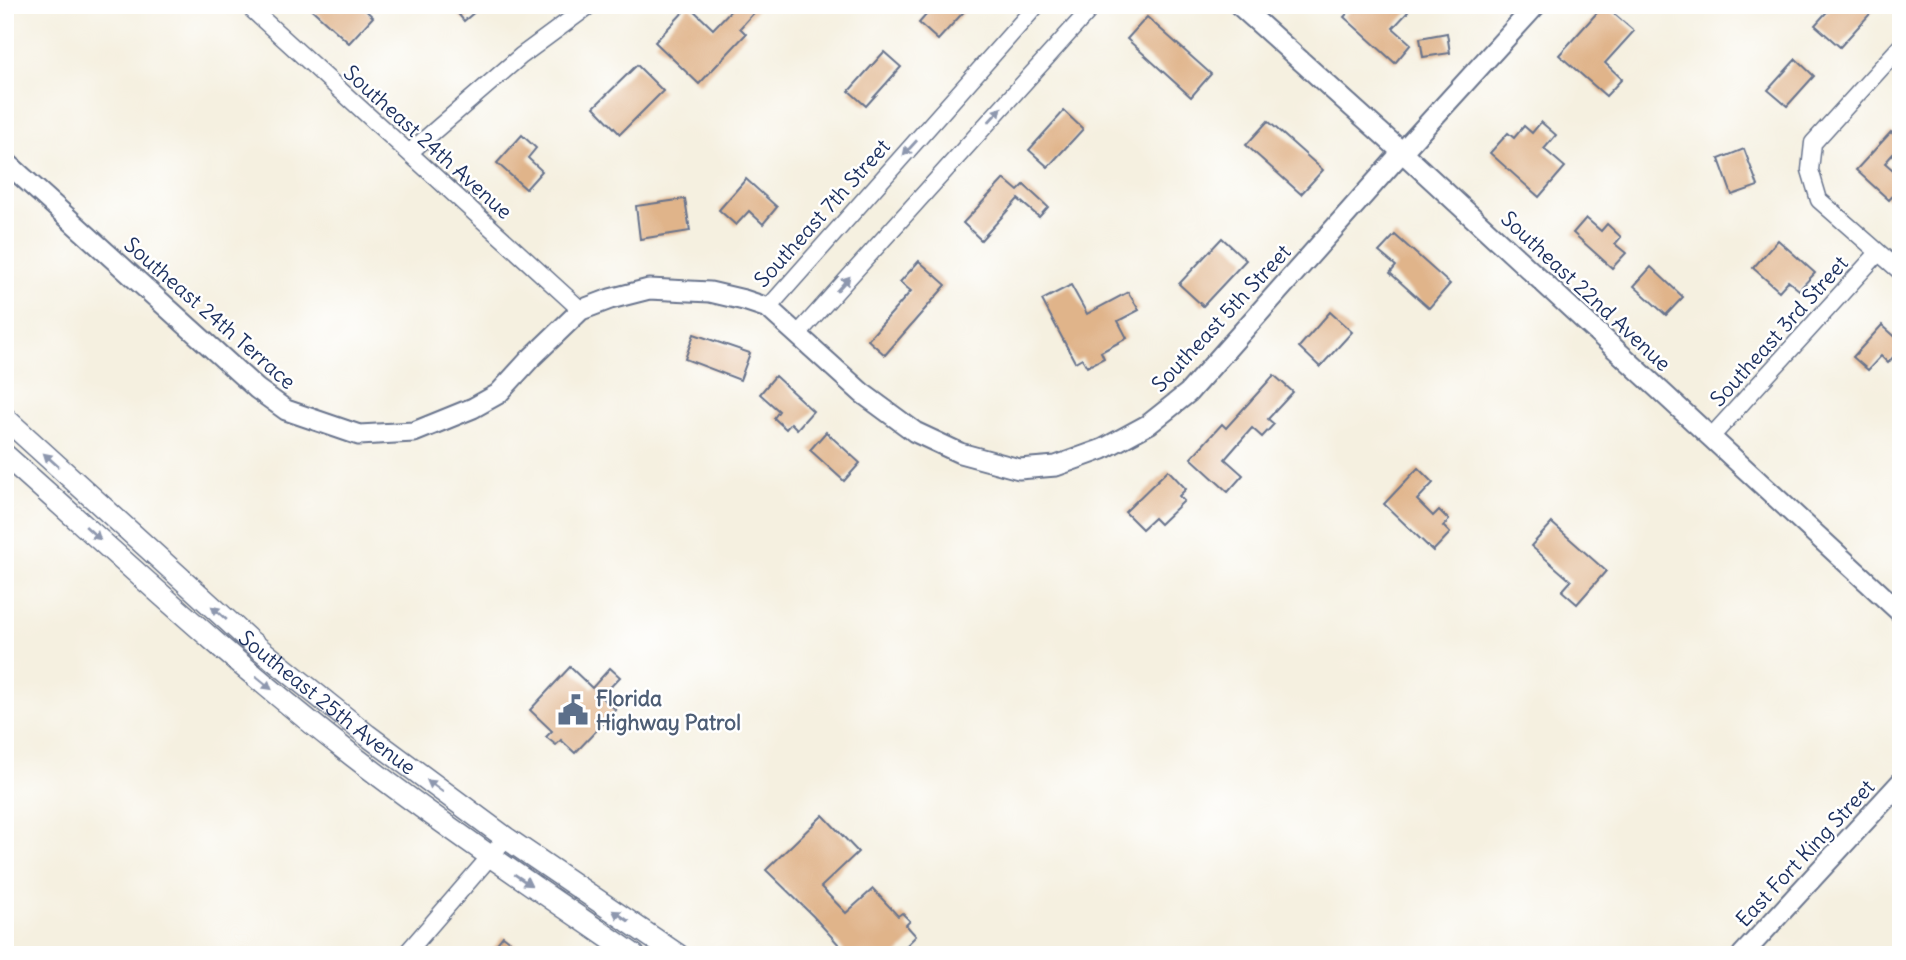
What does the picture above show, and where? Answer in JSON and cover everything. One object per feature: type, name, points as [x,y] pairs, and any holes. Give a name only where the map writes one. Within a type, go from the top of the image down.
[{"type":"main road","name":"Southeast 25th Avenue","points":[[5,418],[250,641],[367,735],[506,838],[678,955]]},
{"type":"main road","name":"Southeast 25th Avenue","points":[[5,455],[236,660],[354,756],[490,858],[634,955]]},
{"type":"street","name":"Southeast 24th Avenue","points":[[247,5],[582,310]]},
{"type":"street","points":[[410,152],[521,56],[590,5]]},
{"type":"street","name":"Southeast 7th Street","points":[[414,432],[473,408],[498,394],[530,359],[582,310],[610,299],[649,289],[710,292],[768,308],[1037,5]]},
{"type":"street","points":[[797,335],[1094,5]]},
{"type":"street","name":"Southeast 22nd Avenue","points":[[1239,5],[1901,612]]},
{"type":"street","name":"Southeast 5th Street","points":[[768,308],[862,393],[915,432],[960,453],[1019,469],[1056,466],[1103,449],[1149,424],[1188,393],[1536,5]]},
{"type":"street","points":[[1901,46],[1813,143],[1810,170],[1819,200],[1901,272]]},
{"type":"street","name":"Southeast 24th Terrace","points":[[5,161],[257,389],[286,410],[359,435],[414,432]]},
{"type":"street","name":"Southeast 3rd Street","points":[[1711,437],[1878,253]]},
{"type":"street","name":"East Fort King Street","points":[[1742,955],[1901,782]]},
{"type":"street","points":[[405,955],[506,838]]},
{"type":"building","points":[[307,5],[360,5],[373,17],[349,43]]},
{"type":"building","points":[[451,5],[483,5],[464,21]]},
{"type":"building","points":[[736,5],[761,5],[740,28],[746,34],[699,84],[655,42],[689,6],[713,29]]},
{"type":"building","points":[[935,5],[970,5],[938,40],[919,23]]},
{"type":"building","points":[[1355,5],[1401,5],[1408,12],[1393,28],[1411,44],[1395,63],[1344,17]]},
{"type":"building","points":[[1604,5],[1634,31],[1605,63],[1622,79],[1606,96],[1559,55]]},
{"type":"building","points":[[1833,5],[1878,5],[1840,47],[1815,25]]},
{"type":"building","points":[[1147,17],[1211,74],[1191,97],[1127,39]]},
{"type":"building","points":[[1447,33],[1450,53],[1423,57],[1420,38]]},
{"type":"building","points":[[884,52],[901,67],[866,106],[849,91]]},
{"type":"building","points":[[1796,59],[1814,76],[1787,106],[1768,90]]},
{"type":"building","points":[[637,65],[663,91],[620,134],[594,107]]},
{"type":"building","points":[[1064,111],[1083,129],[1048,167],[1029,150]]},
{"type":"building","points":[[1268,121],[1323,170],[1301,194],[1246,145]]},
{"type":"building","points":[[1541,122],[1556,135],[1544,149],[1565,167],[1539,197],[1490,153],[1508,133],[1514,138],[1524,126],[1532,133]]},
{"type":"building","points":[[1891,132],[1901,141],[1901,145],[1885,163],[1901,177],[1901,187],[1889,200],[1856,170]]},
{"type":"building","points":[[522,135],[536,148],[528,158],[542,171],[526,189],[497,163]]},
{"type":"building","points":[[1744,149],[1758,186],[1732,195],[1719,159]]},
{"type":"building","points":[[746,179],[777,207],[763,224],[749,211],[736,225],[719,210]]},
{"type":"building","points":[[1004,179],[1018,191],[1024,185],[1048,207],[1039,217],[1018,199],[981,240],[963,223]]},
{"type":"building","points":[[685,199],[690,231],[640,239],[636,206]]},
{"type":"building","points":[[1586,218],[1601,231],[1607,224],[1621,237],[1615,244],[1626,253],[1612,268],[1573,233]]},
{"type":"building","points":[[1395,235],[1450,284],[1429,308],[1390,273],[1396,266],[1379,252]]},
{"type":"building","points":[[1222,238],[1246,260],[1203,306],[1179,284]]},
{"type":"building","points":[[1778,240],[1815,273],[1799,290],[1788,281],[1779,291],[1753,268]]},
{"type":"building","points":[[919,261],[946,285],[885,355],[868,340],[911,291],[900,282]]},
{"type":"building","points":[[1651,267],[1683,297],[1666,315],[1634,286]]},
{"type":"building","points":[[1071,285],[1087,314],[1128,292],[1139,310],[1118,321],[1127,338],[1101,352],[1104,358],[1087,367],[1082,358],[1075,362],[1042,300]]},
{"type":"building","points":[[1330,312],[1352,332],[1320,367],[1299,347]]},
{"type":"building","points":[[1882,325],[1901,342],[1901,348],[1888,363],[1881,356],[1868,370],[1853,357]]},
{"type":"building","points":[[694,334],[750,353],[740,380],[685,359]]},
{"type":"building","points":[[1274,375],[1293,392],[1268,419],[1274,424],[1262,437],[1252,428],[1225,459],[1243,475],[1228,492],[1191,458],[1222,424],[1226,428]]},
{"type":"building","points":[[775,376],[813,411],[797,429],[791,423],[786,429],[774,418],[779,411],[760,394]]},
{"type":"building","points":[[826,432],[860,463],[844,481],[810,450]]},
{"type":"building","points":[[1418,468],[1433,483],[1417,500],[1433,516],[1439,510],[1449,520],[1443,526],[1450,533],[1433,551],[1384,504]]},
{"type":"building","points":[[1168,470],[1186,489],[1179,496],[1184,501],[1160,524],[1154,518],[1142,529],[1125,512]]},
{"type":"building","points":[[1552,523],[1606,571],[1577,604],[1562,591],[1571,581],[1531,546]]},
{"type":"building","name":"Florida Highway Patrol","points":[[570,667],[592,688],[610,668],[620,677],[601,697],[616,710],[575,753],[561,740],[556,745],[546,737],[552,731],[530,710]]},
{"type":"building","points":[[823,815],[858,852],[821,887],[846,913],[873,889],[898,916],[902,913],[910,921],[906,925],[916,936],[897,955],[848,955],[766,870]]},
{"type":"building","points":[[503,936],[528,955],[488,955]]},
{"type":"place","name":"Florida Highway Patrol","points":[[573,710]]}]
